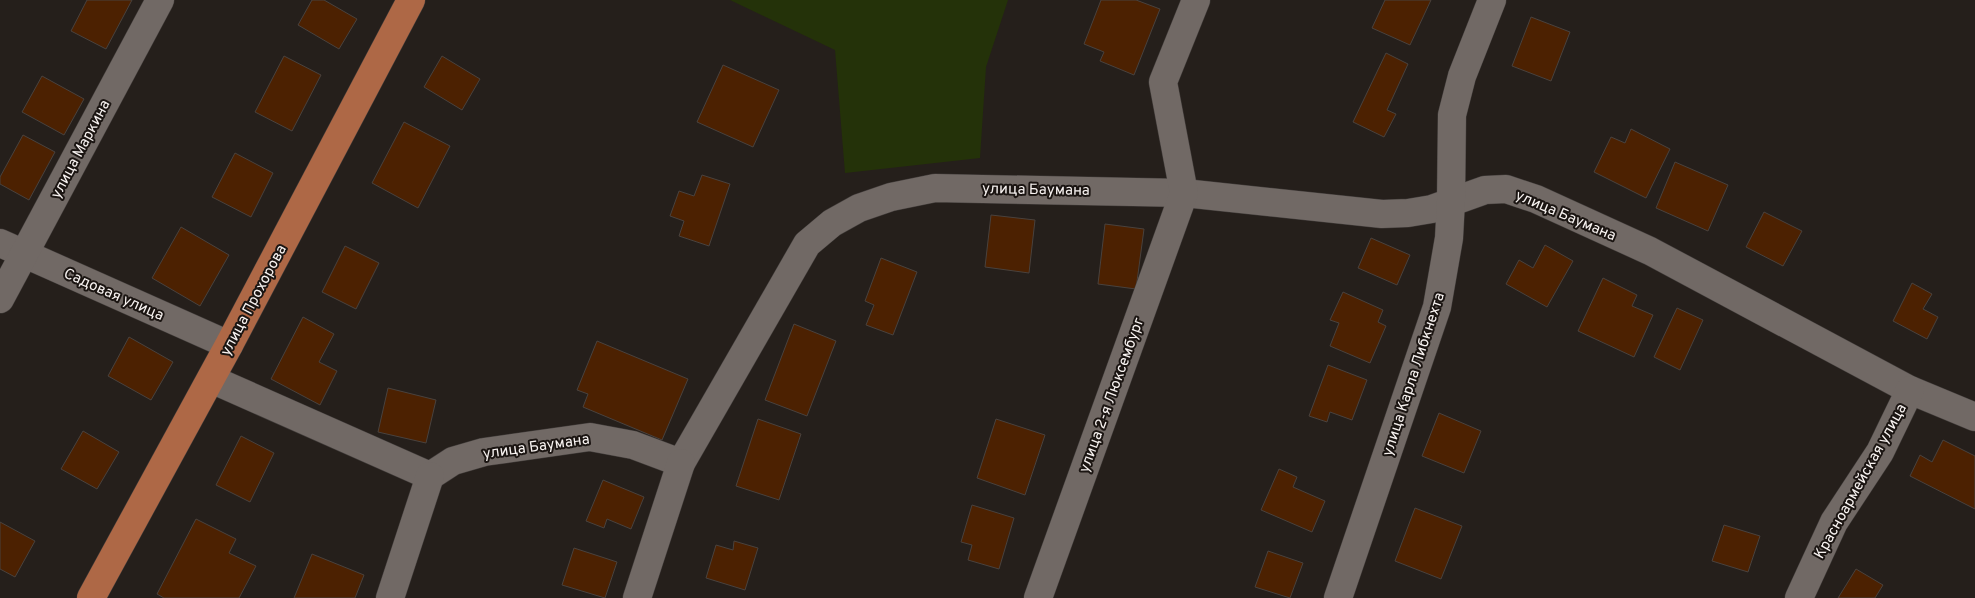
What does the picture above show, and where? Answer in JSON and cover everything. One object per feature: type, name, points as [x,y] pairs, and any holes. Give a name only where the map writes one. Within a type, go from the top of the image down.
[{"type":"main road","name":"улица Прохорова","points":[[91,598],[211,379],[412,0]]},
{"type":"street","name":"улица Маркина","points":[[0,299],[12,249],[160,0]]},
{"type":"street","points":[[1184,193],[1163,82],[1196,0]]},
{"type":"street","name":"улица Карла Либкнехта","points":[[1338,598],[1437,307],[1449,238],[1452,115],[1462,76],[1492,0]]},
{"type":"street","name":"улица Баумана","points":[[430,476],[453,461],[484,452],[590,437],[633,444],[681,463],[807,244],[832,223],[859,208],[891,197],[935,188],[1184,193],[1382,214],[1408,213],[1432,209],[1485,190],[1506,189],[1536,199],[1650,251],[1910,390],[1972,408]]},
{"type":"street","name":"улица 2-я Люксембург","points":[[1038,598],[1184,193]]},
{"type":"street","name":"Садовая улица","points":[[12,249],[229,345]]},
{"type":"street","points":[[211,379],[430,476],[390,598]]},
{"type":"street","name":"Красноармейская улица","points":[[1799,598],[1834,522],[1880,452],[1910,390]]},
{"type":"street","points":[[637,598],[681,463]]},
{"type":"green space","points":[[730,0],[1008,0],[986,67],[980,158],[845,173],[835,50]]},
{"type":"building","points":[[87,0],[132,0],[106,49],[71,31]]},
{"type":"building","points":[[312,0],[324,0],[357,19],[339,49],[298,25]]},
{"type":"building","points":[[1101,0],[1136,0],[1160,9],[1134,75],[1100,61],[1104,52],[1084,44]]},
{"type":"building","points":[[1385,0],[1431,0],[1410,45],[1372,28]]},
{"type":"building","points":[[1531,17],[1570,32],[1551,81],[1512,66]]},
{"type":"building","points":[[1386,53],[1408,64],[1387,110],[1396,114],[1384,137],[1353,122]]},
{"type":"building","points":[[284,56],[321,75],[292,131],[255,112]]},
{"type":"building","points":[[442,56],[480,79],[462,110],[424,87]]},
{"type":"building","points":[[723,65],[779,90],[753,147],[697,122]]},
{"type":"building","points":[[42,76],[84,99],[64,135],[22,112]]},
{"type":"building","points":[[404,122],[450,146],[418,208],[372,183]]},
{"type":"building","points":[[1631,129],[1670,149],[1646,198],[1594,172],[1611,137],[1625,143]]},
{"type":"building","points":[[23,135],[55,152],[29,200],[0,184],[0,177]]},
{"type":"building","points":[[235,153],[273,173],[251,217],[212,197]]},
{"type":"building","points":[[1675,162],[1728,185],[1708,231],[1656,208]]},
{"type":"building","points":[[702,175],[730,184],[709,246],[679,236],[684,221],[670,216],[679,191],[694,196]]},
{"type":"building","points":[[1764,212],[1802,231],[1783,266],[1746,247]]},
{"type":"building","points":[[991,215],[1035,220],[1029,273],[985,267]]},
{"type":"building","points":[[1105,224],[1144,229],[1136,289],[1098,284]]},
{"type":"building","points":[[181,227],[229,255],[200,306],[152,278]]},
{"type":"building","points":[[1371,238],[1410,255],[1397,285],[1358,268]]},
{"type":"building","points":[[1545,245],[1573,261],[1547,307],[1506,284],[1519,260],[1533,268]]},
{"type":"building","points":[[345,246],[379,263],[356,309],[322,292]]},
{"type":"building","points":[[881,258],[917,272],[893,335],[866,325],[874,305],[865,301]]},
{"type":"building","points":[[1603,278],[1637,295],[1632,306],[1653,315],[1634,357],[1578,331]]},
{"type":"building","points":[[1912,283],[1932,294],[1923,309],[1938,317],[1927,339],[1893,321]]},
{"type":"building","points":[[1343,292],[1383,310],[1378,322],[1386,326],[1370,363],[1330,346],[1339,323],[1330,320]]},
{"type":"building","points":[[1677,308],[1703,320],[1680,370],[1654,357]]},
{"type":"building","points":[[303,317],[334,334],[319,362],[337,371],[320,405],[271,379]]},
{"type":"building","points":[[794,324],[836,341],[807,416],[765,400]]},
{"type":"building","points":[[129,337],[173,362],[151,400],[108,376]]},
{"type":"building","points":[[597,341],[688,379],[662,440],[583,407],[588,394],[577,390]]},
{"type":"building","points":[[1328,365],[1367,380],[1352,420],[1330,412],[1327,422],[1309,416]]},
{"type":"building","points":[[388,388],[436,400],[426,443],[378,432]]},
{"type":"building","points":[[1439,413],[1481,431],[1464,473],[1422,456]]},
{"type":"building","points":[[758,419],[801,434],[779,500],[736,486]]},
{"type":"building","points":[[996,419],[1045,435],[1025,495],[977,478]]},
{"type":"building","points":[[83,431],[119,452],[97,489],[61,469]]},
{"type":"building","points":[[241,436],[274,453],[250,502],[216,485]]},
{"type":"building","points":[[1943,440],[1975,456],[1975,509],[1910,476],[1920,455],[1932,462]]},
{"type":"building","points":[[1279,469],[1297,477],[1293,487],[1325,501],[1312,532],[1261,510]]},
{"type":"building","points":[[603,480],[644,497],[631,529],[607,519],[604,528],[586,521]]},
{"type":"building","points":[[972,505],[1014,518],[999,569],[968,560],[972,545],[961,542]]},
{"type":"building","points":[[1415,508],[1462,526],[1441,579],[1395,561]]},
{"type":"building","points":[[196,519],[236,539],[229,553],[256,566],[239,598],[164,598],[157,594]]},
{"type":"building","points":[[0,522],[35,541],[15,577],[0,569]]},
{"type":"building","points":[[1724,525],[1760,536],[1748,572],[1712,561]]},
{"type":"building","points":[[734,541],[758,548],[745,590],[706,578],[716,545],[733,550]]},
{"type":"building","points":[[574,548],[617,562],[605,598],[562,585]]},
{"type":"building","points":[[1268,551],[1303,563],[1290,598],[1255,587]]},
{"type":"building","points":[[312,554],[364,575],[355,598],[294,598]]},
{"type":"building","points":[[1856,569],[1883,585],[1875,598],[1838,598]]}]
